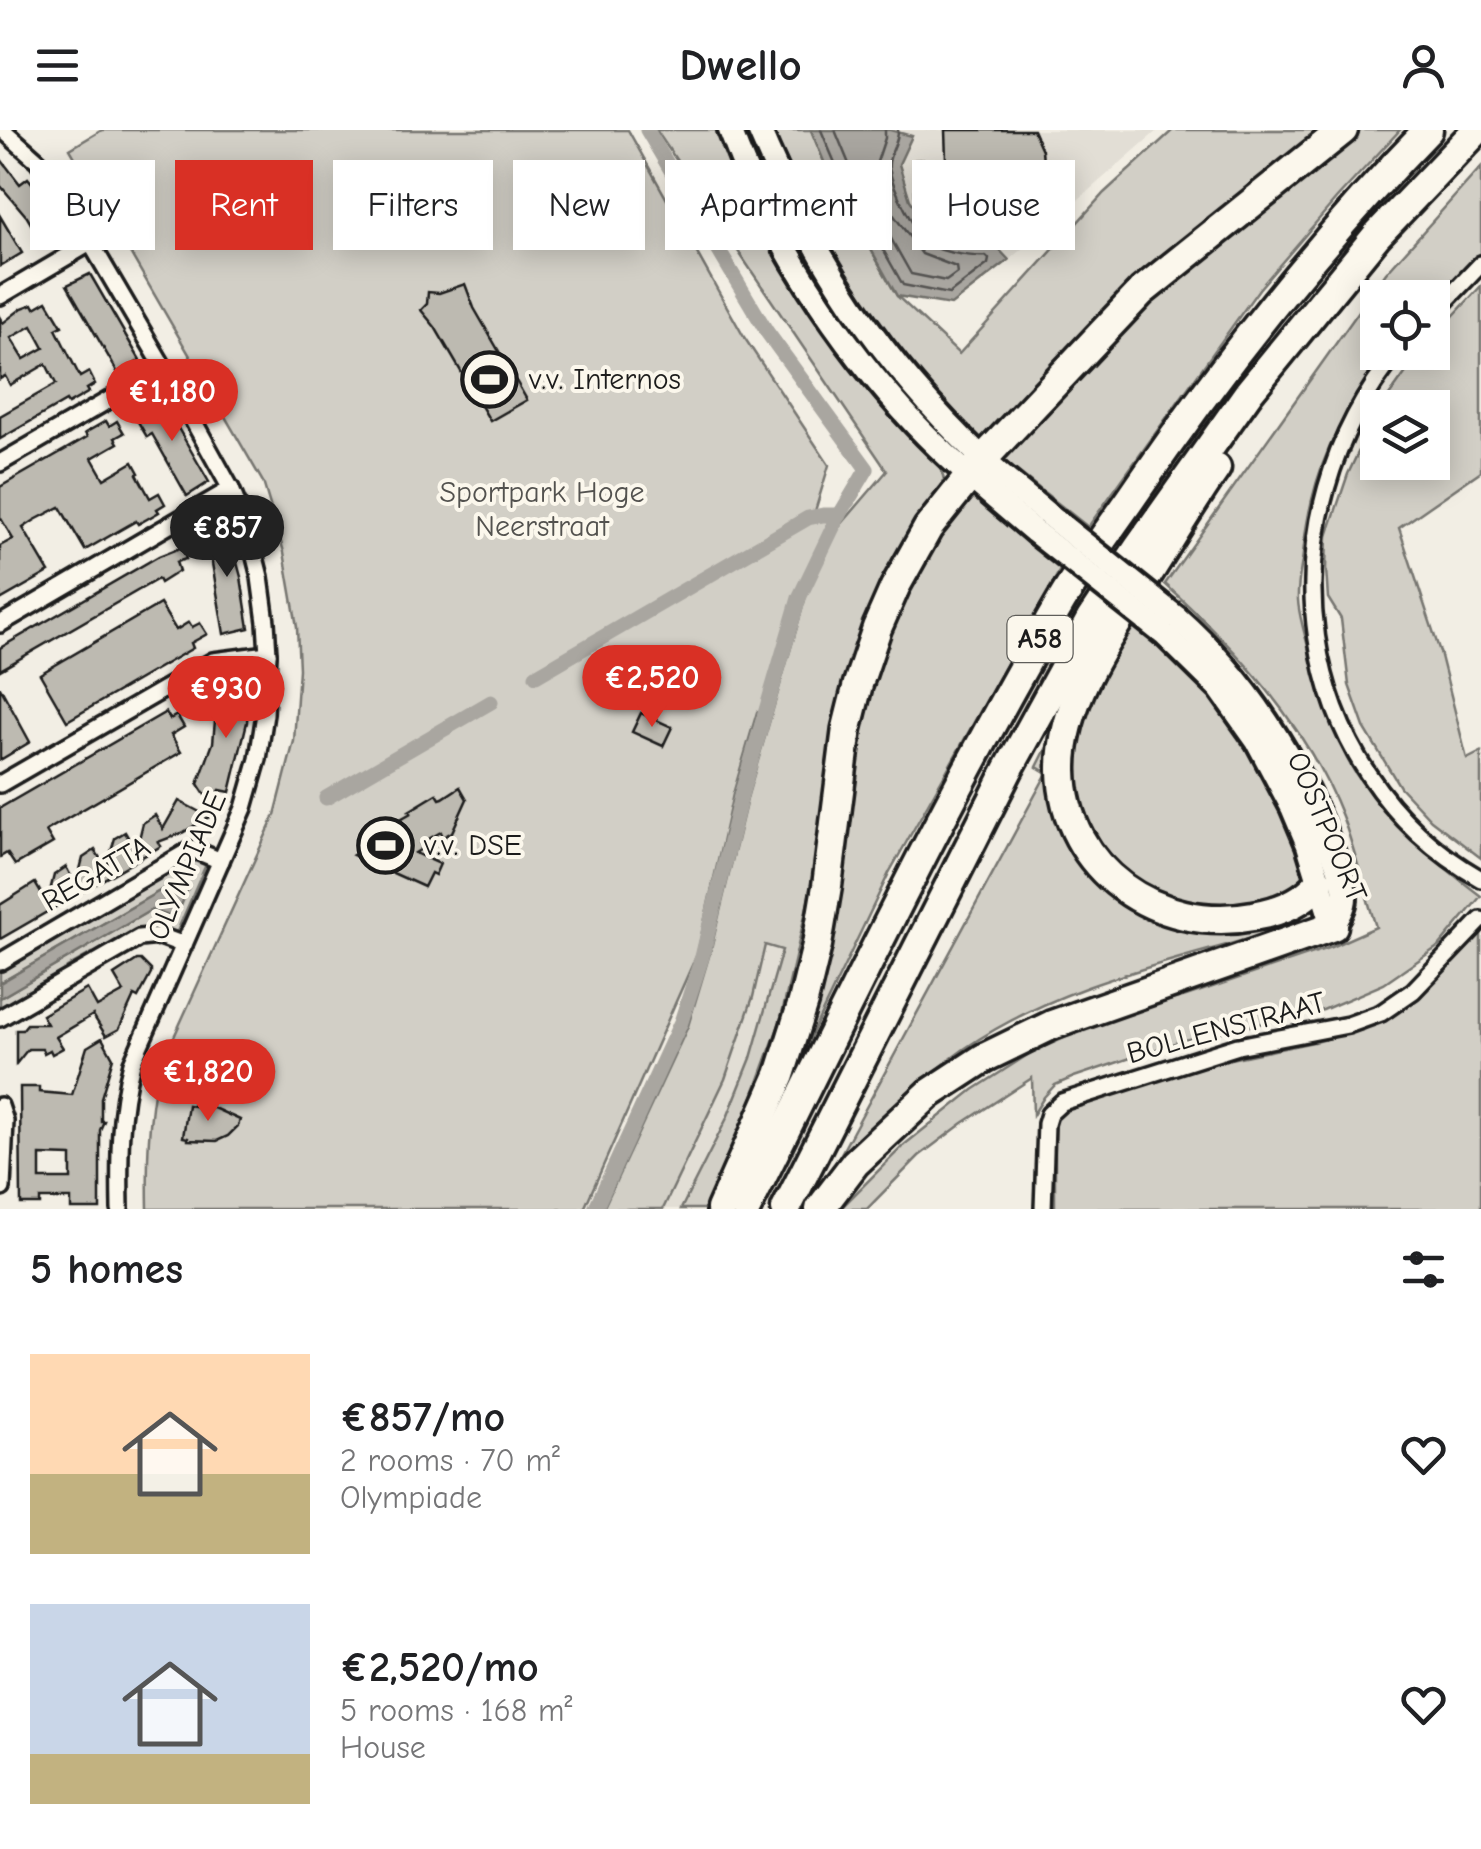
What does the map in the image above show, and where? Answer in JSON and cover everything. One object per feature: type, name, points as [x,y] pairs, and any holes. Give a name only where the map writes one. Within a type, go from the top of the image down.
[{"type":"highway","points":[[722,1209],[780,1075],[803,1002],[824,906],[847,728],[858,684],[895,587],[928,528],[976,468],[1142,290],[1343,130]]},
{"type":"highway","name":"A58","points":[[746,1209],[974,753],[1064,596],[1185,418],[1280,297],[1428,130]]},
{"type":"highway","name":"A58","points":[[786,1209],[1008,770],[1091,619],[1248,392],[1377,235],[1477,130]]},
{"type":"highway","name":"A58","points":[[1294,335],[1275,382],[1212,472],[1108,638],[1068,722],[1062,770],[1070,816],[1096,862],[1125,891],[1161,909],[1201,920],[1241,918],[1270,913],[1307,897],[1319,884]]},
{"type":"highway","points":[[820,1209],[854,1162],[929,1094],[984,1058],[1052,1025],[1333,926]]},
{"type":"main road","name":"OOSTPOORT","points":[[730,130],[759,200],[822,308],[919,428],[976,468],[1232,675],[1260,710],[1318,815],[1340,874],[1345,899],[1333,926]]},
{"type":"main road","name":"OOSTPOORT","points":[[759,130],[813,244],[843,293],[976,468]]},
{"type":"main road","name":"OOSTPOORT","points":[[1170,626],[1257,742],[1292,807],[1333,926]]},
{"type":"street","name":"OLYMPIADE","points":[[3,130],[37,160]]},
{"type":"street","points":[[0,296],[78,250]]},
{"type":"street","name":"OLYMPIADE","points":[[94,250],[231,489],[260,577],[268,654],[258,759],[244,808],[142,1036],[124,1090],[120,1209]]},
{"type":"street","points":[[1450,296],[1481,264]]},
{"type":"street","points":[[0,463],[164,368]]},
{"type":"street","points":[[1385,370],[1342,444],[1324,497],[1313,557],[1316,641],[1341,726],[1374,784],[1434,847],[1481,879]]},
{"type":"street","points":[[0,624],[231,489]]},
{"type":"street","points":[[0,784],[214,661],[268,654]]},
{"type":"street","name":"REGATTA","points":[[0,962],[192,849],[222,862]]},
{"type":"street","name":"BOLLENSTRAAT","points":[[1043,1209],[1046,1124],[1049,1114],[1062,1102],[1238,1046],[1348,1025],[1382,1012],[1413,991],[1481,920]]},
{"type":"street","points":[[0,1018],[140,938],[160,936],[184,945]]},
{"type":"street","points":[[0,1106],[5,1121],[2,1188],[0,1182]]},
{"type":"shaded area","points":[[841,130],[1158,130],[1075,202],[1075,160],[912,160],[912,243],[892,211],[892,160],[860,160]]},
{"type":"shaded area","points":[[916,250],[1020,250],[1009,260],[951,305]]},
{"type":"shaded area","points":[[765,944],[782,949],[751,1058],[727,1118],[681,1209],[663,1209],[725,1079],[753,997]]},
{"type":"green space","name":"Sportpark Hoge Neerstraat","points":[[102,130],[628,130],[645,160],[513,160],[513,250],[645,250],[645,160],[665,196],[665,250],[695,250],[744,337],[829,465],[812,521],[826,519],[833,526],[802,583],[763,714],[757,712],[733,794],[697,954],[584,1209],[148,1209],[149,1140],[158,1072],[275,815],[294,741],[299,669],[297,627],[284,552],[263,482],[129,250],[155,250],[155,160],[76,160],[70,149]]},
{"type":"green space","points":[[656,130],[723,130],[741,160],[676,160]]},
{"type":"green space","points":[[767,130],[811,130],[823,160],[782,160]]},
{"type":"green space","points":[[1173,130],[1324,130],[1148,269],[998,434],[980,439],[951,414],[854,299],[829,250],[871,250],[897,296],[959,354],[1053,250],[1075,250],[1075,225]]},
{"type":"green space","points":[[1358,130],[1400,130],[1259,289],[1088,527],[997,455],[1151,291]]},
{"type":"green space","points":[[1481,167],[1481,253],[1450,284],[1450,280],[1381,280]]},
{"type":"green space","points":[[737,250],[797,250],[901,419],[941,468],[944,480],[840,724],[808,902],[780,1022],[724,1176],[708,1209],[681,1209],[727,1118],[751,1058],[782,950],[765,945],[753,997],[725,1079],[663,1209],[603,1209],[688,1026],[748,795],[809,586],[840,526],[887,471]]},
{"type":"green space","points":[[1481,286],[1481,471],[1399,528],[1440,652],[1467,759],[1481,752],[1481,858],[1431,820],[1400,787],[1364,727],[1349,685],[1341,619],[1328,598],[1326,569],[1327,536],[1360,448],[1360,480],[1450,480],[1450,390],[1393,390],[1408,370],[1450,370],[1450,320]]},
{"type":"green space","points":[[1360,310],[1360,370],[1375,370],[1341,424],[1320,471],[1307,524],[1299,609],[1328,710],[1356,774],[1413,840],[1481,896],[1439,946],[1384,984],[1323,1010],[1184,1040],[1074,1077],[1055,1085],[1033,1115],[1032,1078],[919,1156],[867,1209],[840,1209],[904,1145],[973,1090],[1032,1052],[1117,1015],[1331,947],[1376,927],[1342,816],[1309,750],[1243,662],[1165,584]]},
{"type":"green space","points":[[971,486],[1065,561],[889,873],[755,1152],[848,763],[900,593]]},
{"type":"green space","points":[[1136,618],[1203,681],[1258,756],[1310,870],[1293,890],[1236,905],[1184,901],[1142,882],[1108,851],[1095,832],[1079,789],[1078,746],[1097,689]]},
{"type":"green space","points":[[1068,705],[1056,766],[1111,885],[1260,922],[1266,934],[1110,979],[998,1027],[931,1075],[837,1161],[1047,773],[1037,767]]},
{"type":"green space","points":[[189,856],[207,862],[176,934],[96,958],[92,953],[67,967],[69,973],[0,1013],[0,998],[151,910],[175,918],[184,877],[0,983],[0,966],[44,940],[48,944],[73,930],[71,925],[168,875],[165,869]]},
{"type":"green space","points":[[1481,928],[1481,1209],[1055,1209],[1055,1121],[1066,1111],[1086,1101],[1201,1065],[1365,1029],[1392,1011]]},
{"type":"water","points":[[811,130],[890,130],[912,136],[899,164],[912,203],[912,250],[1000,250],[1009,260],[951,305],[897,296],[871,250],[892,250],[892,160],[823,160]]},
{"type":"water","points":[[184,877],[189,886],[176,918],[151,910],[0,998],[0,983]]},
{"type":"building","points":[[945,130],[1033,130],[1043,160],[915,160],[946,159]]},
{"type":"building","points":[[0,158],[20,184],[30,180],[30,222],[27,217],[0,185]]},
{"type":"building","points":[[0,216],[22,253],[0,266]]},
{"type":"building","points":[[90,274],[140,360],[119,375],[67,285]]},
{"type":"building","points":[[465,284],[474,308],[527,400],[490,421],[421,310],[427,304],[428,292],[439,293]]},
{"type":"building","points":[[47,301],[62,326],[56,329],[80,377],[89,372],[95,384],[87,389],[89,392],[0,439],[0,416],[56,384],[46,364],[10,385],[5,376],[0,379],[0,318],[3,323],[22,308],[33,304],[35,308]],"holes":[[[32,326],[44,348],[24,359],[11,338]]]},
{"type":"building","points":[[159,395],[209,482],[187,496],[152,434],[147,437],[137,420],[143,417],[136,405]]},
{"type":"building","points":[[106,421],[109,426],[117,421],[124,433],[115,438],[118,443],[92,458],[104,479],[133,462],[150,498],[159,493],[165,504],[147,519],[138,524],[136,521],[85,550],[60,507],[35,520],[23,528],[49,572],[0,600],[0,546],[13,539],[0,517],[0,487],[87,437],[85,433]]},
{"type":"building","points":[[227,526],[249,628],[224,634],[212,563],[202,532]]},
{"type":"building","points":[[182,547],[186,559],[176,562],[179,571],[160,583],[158,579],[0,670],[0,648],[159,556]]},
{"type":"building","points":[[160,604],[176,630],[189,622],[192,627],[200,623],[207,634],[191,643],[193,648],[67,721],[40,674]]},
{"type":"building","points":[[218,686],[249,691],[247,722],[230,792],[220,790],[215,798],[205,795],[198,784],[213,743]]},
{"type":"building","points":[[0,687],[30,742],[0,760]]},
{"type":"building","points":[[166,712],[170,719],[177,715],[184,727],[171,735],[181,752],[46,831],[53,843],[15,865],[7,853],[0,857],[0,808]]},
{"type":"building","points":[[641,713],[672,727],[663,746],[632,732]]},
{"type":"building","points":[[460,787],[467,799],[452,832],[443,837],[441,832],[420,844],[423,848],[415,853],[440,864],[424,887],[353,855],[375,842],[374,834],[409,811],[437,794],[440,799]]},
{"type":"building","points":[[179,801],[209,817],[158,842],[161,846],[0,939],[0,905],[35,883],[47,903],[54,875],[66,867],[76,885],[83,858],[95,850],[106,868],[115,838],[125,832],[136,851],[143,823],[155,815],[163,829]]},
{"type":"building","points":[[137,960],[151,974],[138,998],[134,996],[119,1029],[106,1036],[93,1015],[56,1037],[63,1048],[52,1054],[50,1050],[44,1053],[42,1049],[28,1049],[16,1064],[16,1030],[27,1024],[47,1024],[42,1015],[87,989],[97,1007],[124,992],[114,975]]},
{"type":"building","points":[[102,1038],[113,1058],[101,1098],[104,1121],[100,1130],[100,1209],[71,1209],[71,1199],[40,1199],[40,1204],[21,1204],[20,1087],[72,1095],[87,1047]],"holes":[[[40,1155],[71,1156],[71,1179],[40,1179]]]},
{"type":"building","points":[[194,1103],[240,1120],[238,1126],[217,1141],[188,1140],[183,1137],[188,1105]]},
{"type":"waterway","points":[[595,1209],[681,1022],[799,598],[836,521],[867,469],[767,332],[647,130]]},
{"type":"waterway","points":[[536,676],[808,518],[840,515]]},
{"type":"waterway","points":[[326,798],[491,702]]},
{"type":"place","name":"v.v. Internos","points":[[490,379]]},
{"type":"place","name":"v.v. DSE","points":[[385,845]]}]
